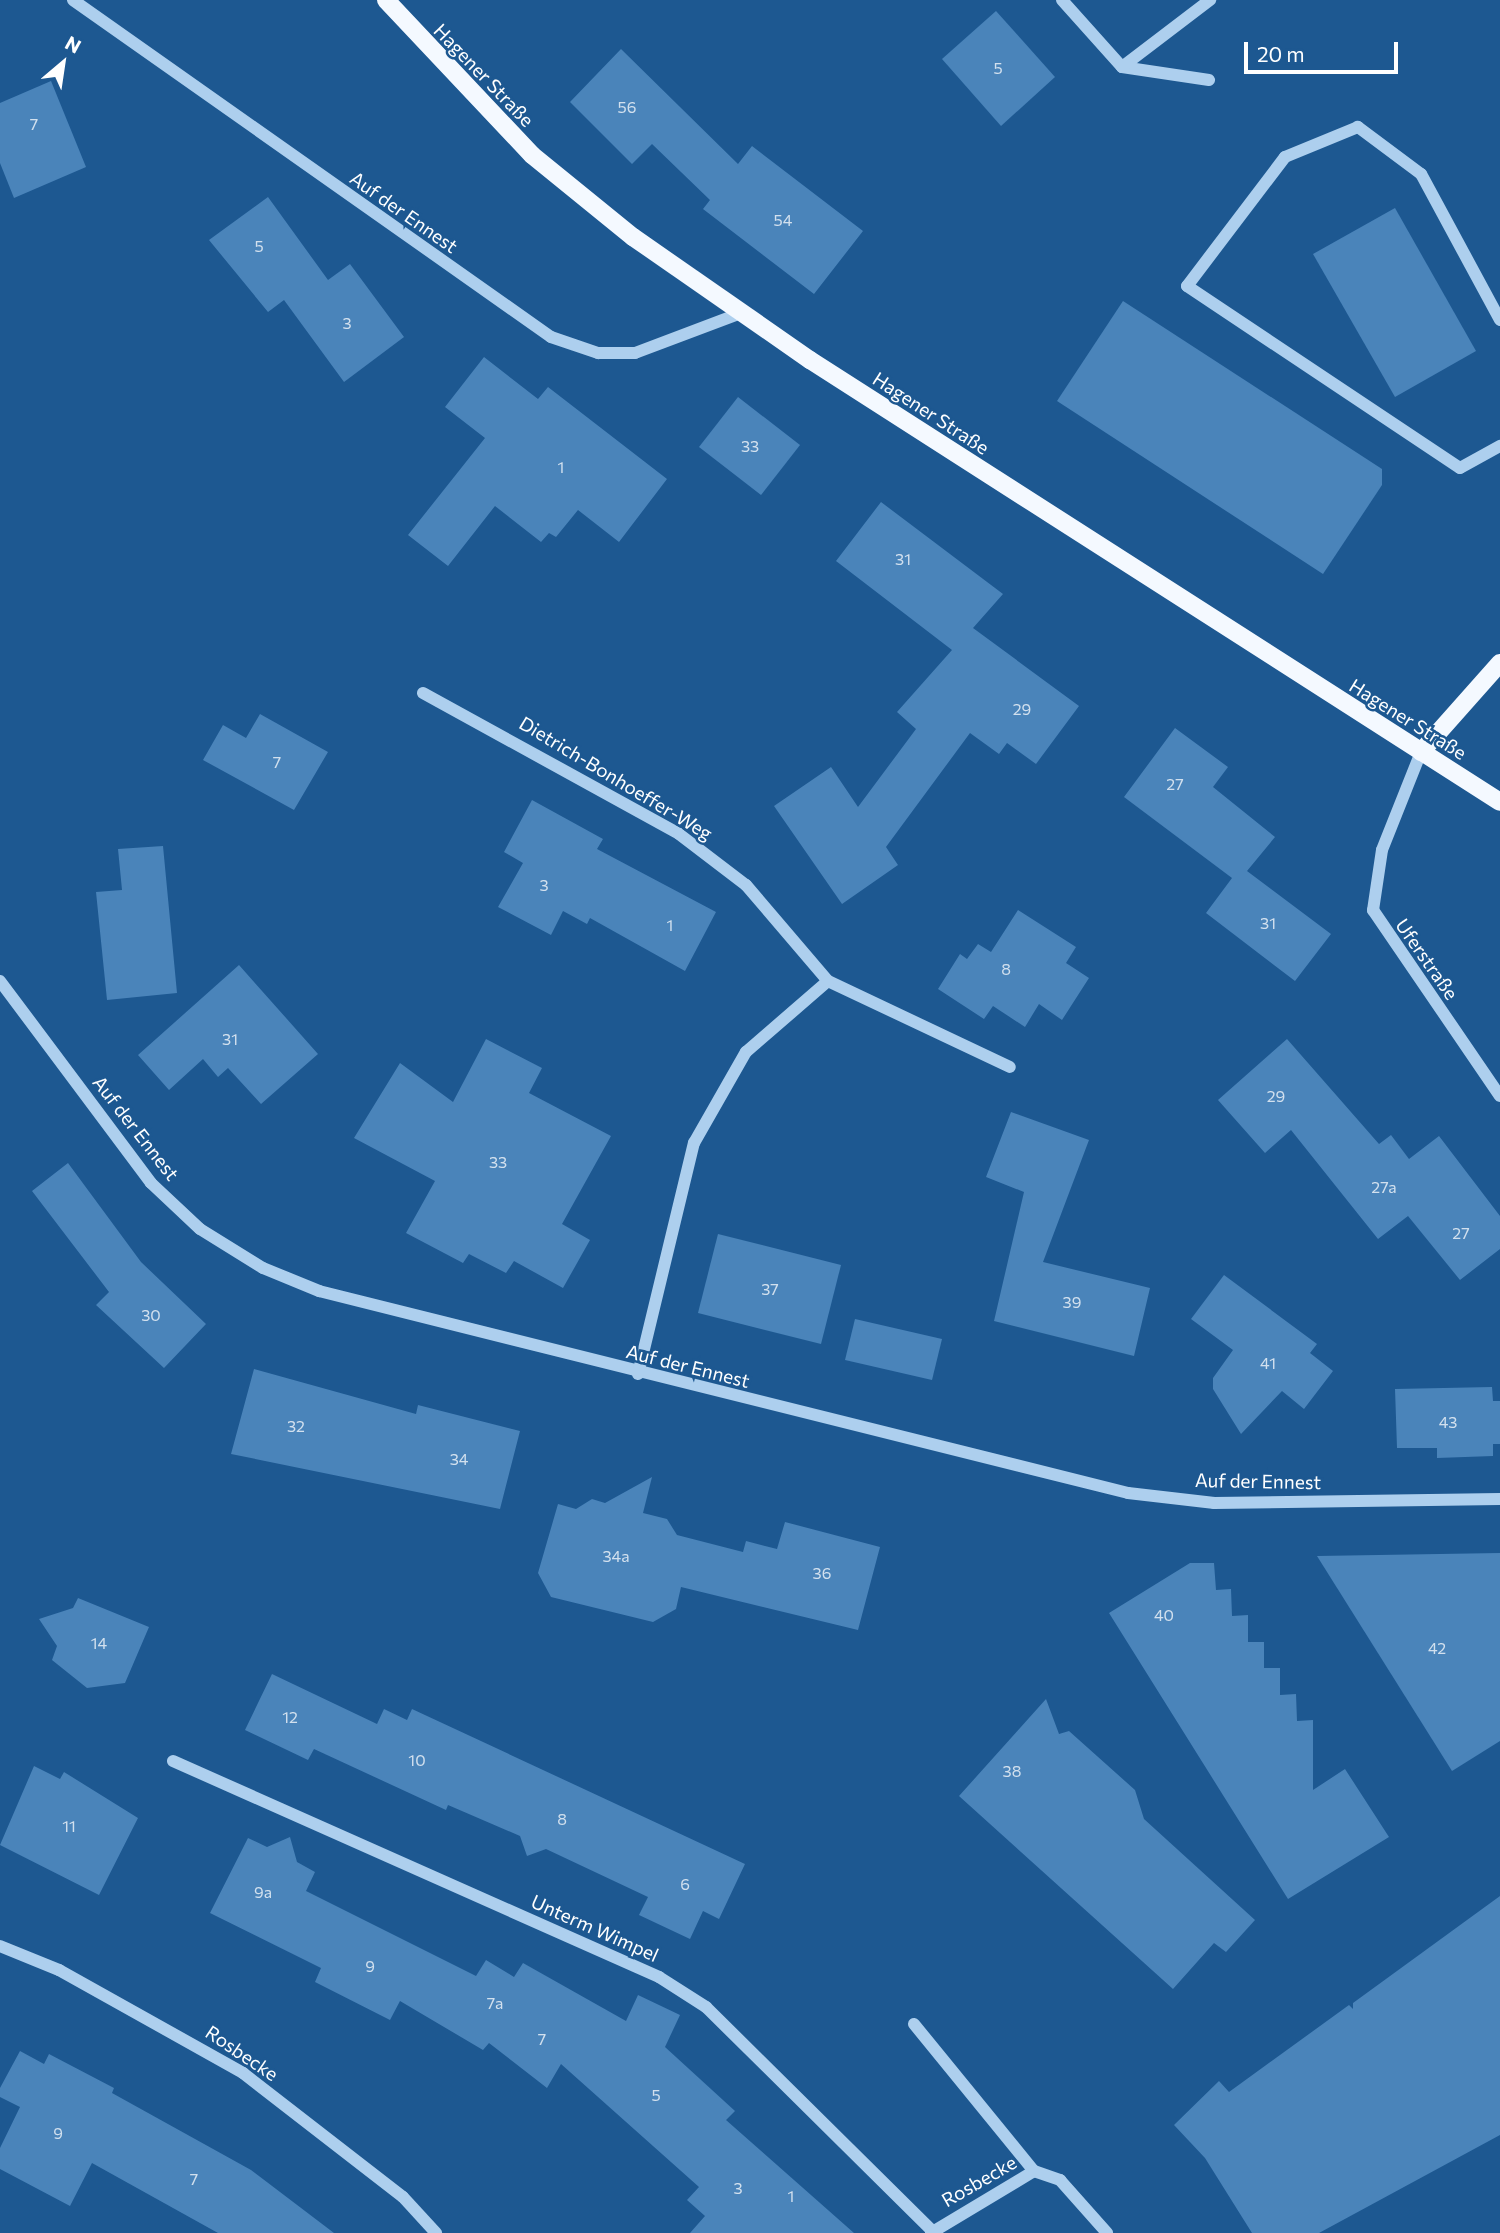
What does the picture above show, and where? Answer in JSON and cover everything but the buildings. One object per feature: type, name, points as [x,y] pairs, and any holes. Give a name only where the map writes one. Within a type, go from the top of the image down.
[{"type":"main road","name":"Hagener Straße","points":[[386,0],[532,155],[741,313],[1500,802]]},
{"type":"main road","points":[[1421,752],[1500,663]]},
{"type":"street","name":"Auf der Ennest","points":[[73,0],[551,337],[598,353],[635,353],[741,313]]},
{"type":"street","points":[[1062,0],[1122,67],[1209,80]]},
{"type":"street","points":[[1122,67],[1210,0]]},
{"type":"street","points":[[1500,320],[1421,174],[1358,127],[1285,157],[1187,286],[1460,468],[1500,446]]},
{"type":"street","name":"Dietrich-Bonhoeffer-Weg","points":[[423,693],[679,834],[746,885],[828,981],[1010,1066]]},
{"type":"street","name":"Uferstraße","points":[[1421,752],[1381,850],[1373,910],[1500,1096]]},
{"type":"street","name":"Auf der Ennest","points":[[0,981],[151,1183],[200,1229],[262,1268],[319,1291],[638,1374],[1128,1493],[1214,1503],[1500,1499]]},
{"type":"street","points":[[638,1374],[694,1143],[746,1052],[828,981]]},
{"type":"street","name":"Unterm Wimpel","points":[[173,1761],[659,1977],[706,2007],[932,2232]]},
{"type":"street","name":"Rosbecke","points":[[0,1945],[71,1976],[243,2073],[403,2197],[436,2233]]},
{"type":"street","points":[[914,2024],[1034,2171]]},
{"type":"street","name":"Rosbecke","points":[[932,2232],[1034,2171],[1060,2180],[1107,2233]]}]
